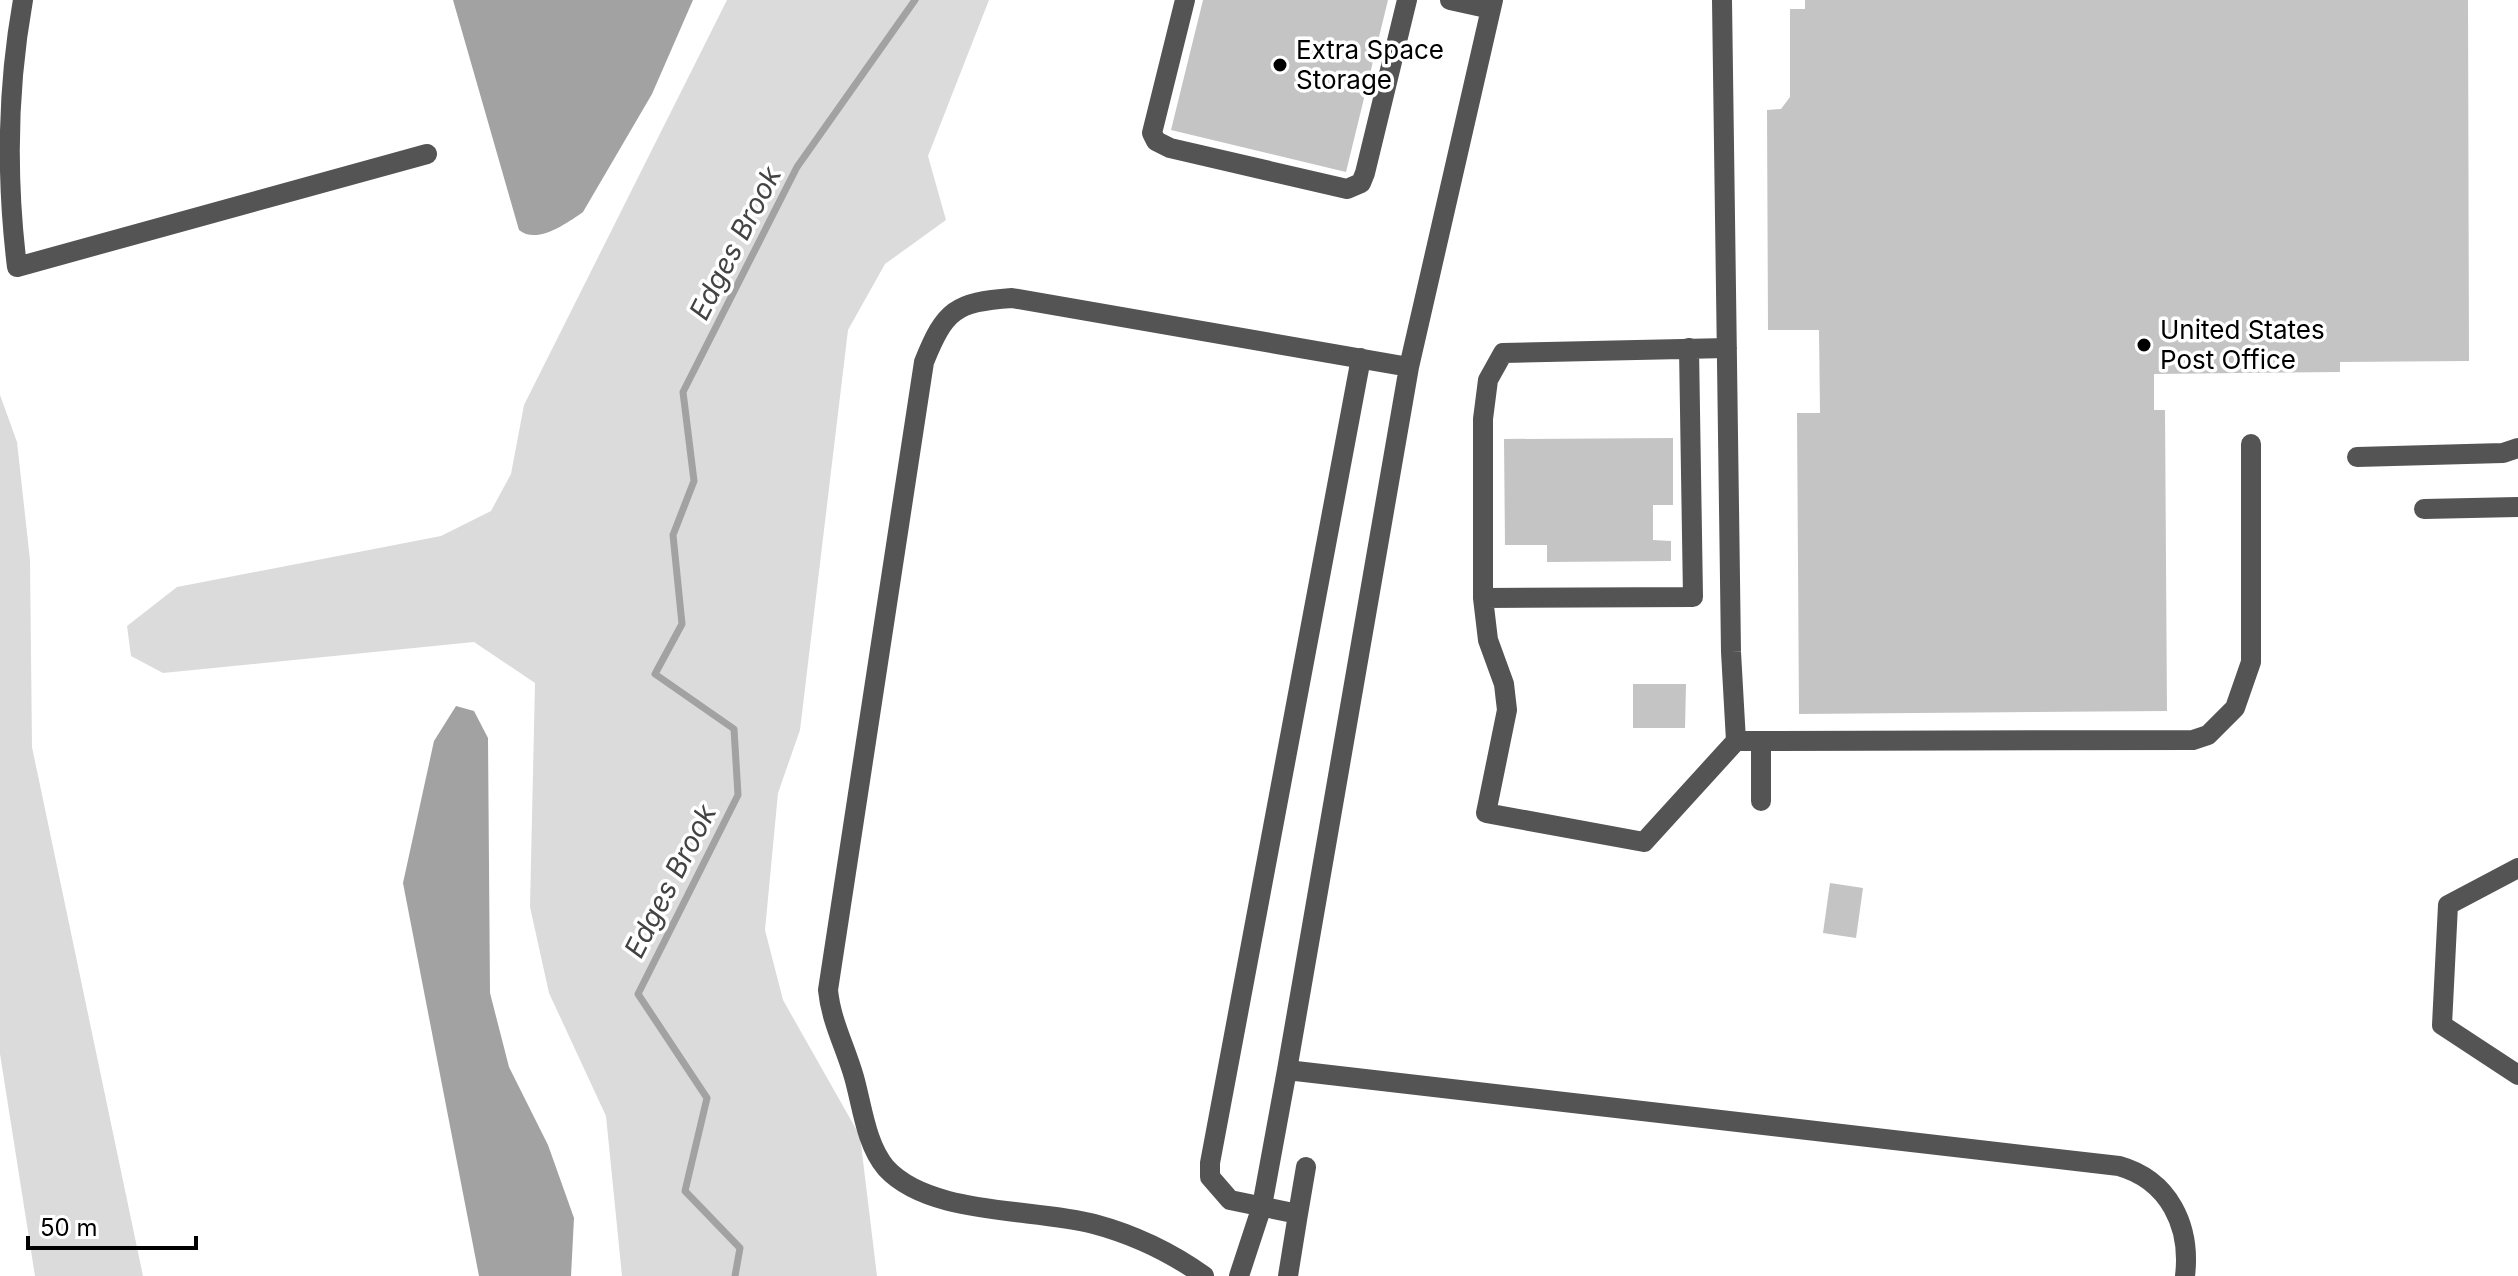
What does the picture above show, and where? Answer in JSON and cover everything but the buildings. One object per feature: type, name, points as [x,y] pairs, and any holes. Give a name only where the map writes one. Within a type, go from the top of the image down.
[{"type":"street","points":[[23,0],[12,61],[8,139],[17,267],[427,154]]},
{"type":"street","points":[[1185,0],[1152,133],[1156,141],[1170,148],[1355,188],[1361,183],[1407,0]]},
{"type":"street","points":[[1239,1276],[1262,1206],[1409,367],[1492,5],[1450,0]]},
{"type":"street","points":[[1722,0],[1736,741],[1644,842],[1486,813],[1507,710],[1504,684],[1488,640],[1483,598],[1483,419],[1488,380],[1503,353],[1727,348]]},
{"type":"street","points":[[1204,1276],[1157,1245],[1093,1224],[929,1196],[903,1183],[885,1167],[874,1148],[849,1062],[831,1019],[828,990],[924,362],[939,325],[958,308],[982,300],[1012,298],[1409,367]]},
{"type":"street","points":[[1483,598],[1693,597],[1689,348]]},
{"type":"street","points":[[1298,1214],[1230,1200],[1218,1190],[1210,1177],[1210,1163],[1361,358]]},
{"type":"street","points":[[1736,741],[2193,740],[2208,735],[2235,708],[2251,662],[2251,444]]},
{"type":"street","points":[[2357,457],[2503,453],[2518,448]]},
{"type":"street","points":[[2424,509],[2518,507]]},
{"type":"street","points":[[1761,741],[1761,801]]},
{"type":"street","points":[[2518,868],[2448,905],[2442,1025],[2518,1075]]},
{"type":"street","points":[[1287,1070],[2119,1166],[2140,1172],[2160,1188],[2177,1212],[2187,1255],[2185,1276]]},
{"type":"street","points":[[1288,1276],[1306,1167]]},
{"type":"shaded area","points":[[453,0],[693,0],[652,94],[583,212],[552,231],[534,235],[519,230]]},
{"type":"shaded area","points":[[727,0],[989,0],[928,156],[946,220],[885,264],[848,330],[800,730],[778,793],[765,930],[783,1000],[860,1136],[877,1276],[622,1276],[606,1116],[549,993],[530,907],[535,683],[474,642],[163,673],[131,656],[127,626],[177,587],[441,536],[491,511],[511,474],[524,405]]},
{"type":"shaded area","points":[[0,395],[17,442],[30,560],[32,747],[143,1276],[35,1276],[0,1054]]},
{"type":"shaded area","points":[[456,706],[474,711],[488,738],[490,993],[509,1067],[548,1145],[574,1218],[571,1276],[479,1276],[403,883],[434,741]]},
{"type":"waterway","name":"Edges Brook","points":[[735,1276],[740,1248],[685,1191],[707,1098],[638,994],[738,795],[734,729],[655,674],[682,624],[673,535],[694,481],[683,392],[797,167],[915,0]]},
{"type":"place","name":"Extra Space Storage","points":[[1280,65]]},
{"type":"place","name":"United States Post Office","points":[[2144,345]]}]
